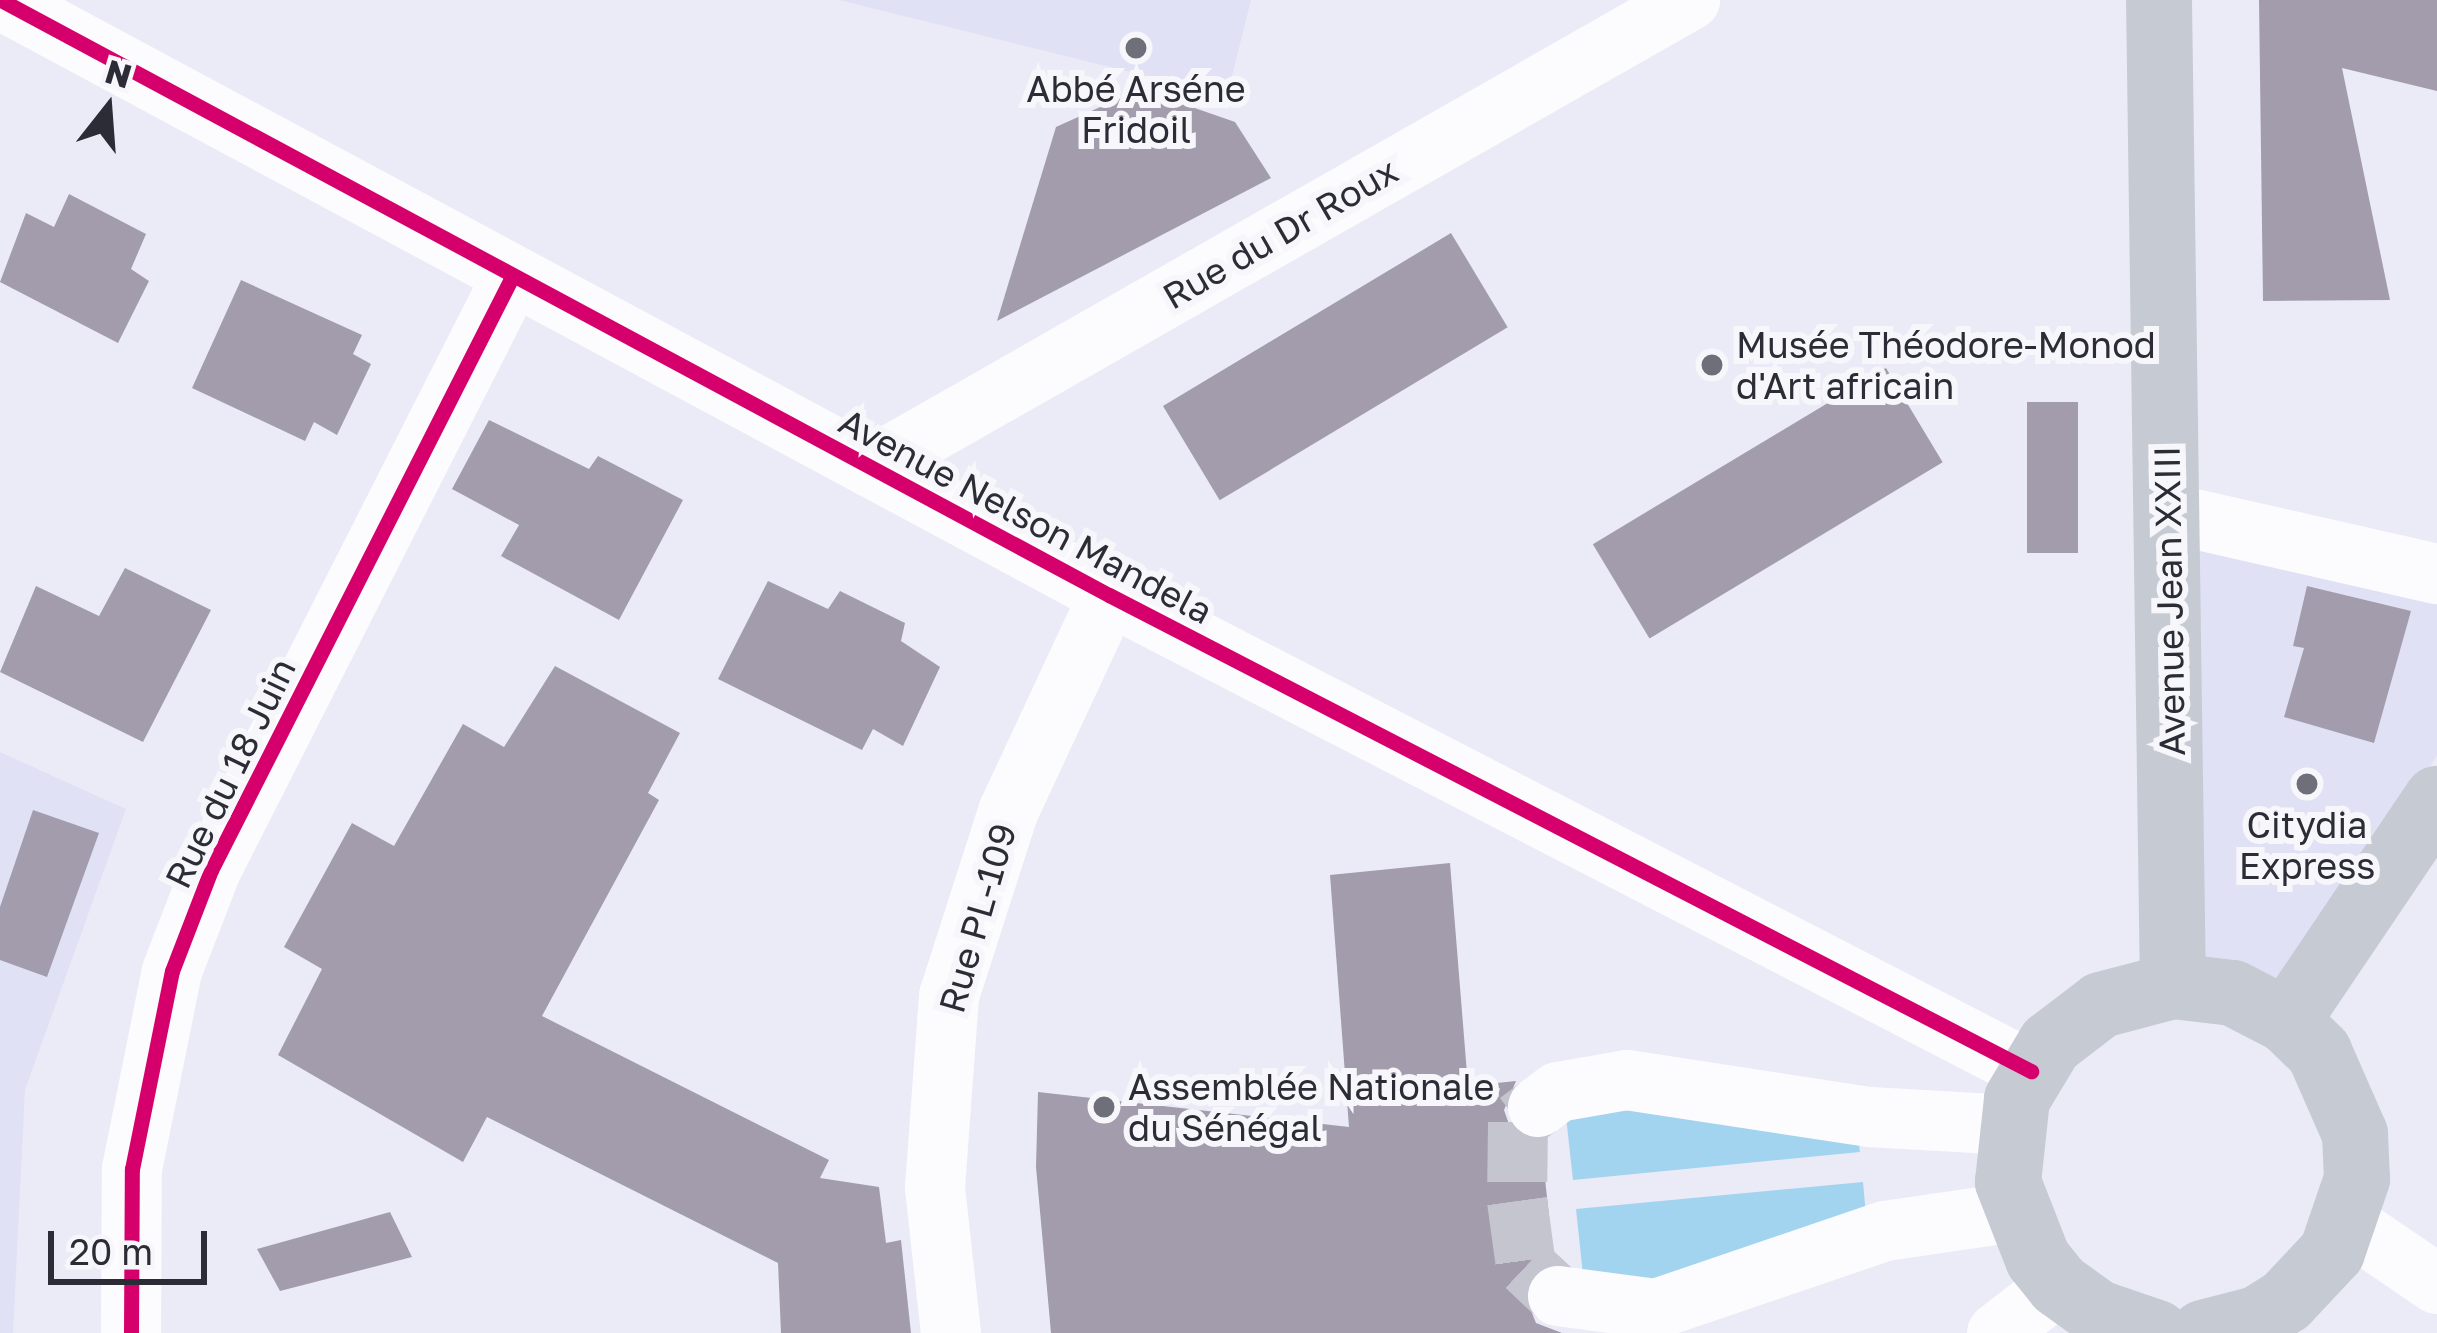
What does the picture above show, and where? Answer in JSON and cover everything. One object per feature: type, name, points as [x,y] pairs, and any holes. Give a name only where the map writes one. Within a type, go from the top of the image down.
[{"type":"main road","name":"Avenue Jean XXIII","points":[[2159,0],[2173,986]]},
{"type":"main road","points":[[2287,1021],[2437,799]]},
{"type":"main road","points":[[2157,1333],[2098,1313],[2059,1285],[2015,1213],[2021,1098],[2050,1044],[2101,1005],[2173,986],[2233,993],[2287,1021],[2342,1090],[2357,1179],[2332,1252],[2286,1301],[2258,1319],[2203,1333]]},
{"type":"street","name":"Avenue Nelson Mandela","points":[[1,0],[1109,595],[2021,1098]]},
{"type":"street","name":"Rue du Dr Roux","points":[[870,467],[1690,0]]},
{"type":"street","name":"Rue du 18 Juin","points":[[131,1333],[132,1169],[172,971],[211,870],[512,277]]},
{"type":"street","points":[[2168,513],[2437,574]]},
{"type":"street","name":"Rue PL-109","points":[[951,1333],[935,1186],[949,996],[1008,812],[1109,595]]},
{"type":"street","points":[[1538,1107],[1558,1092],[1627,1080],[1870,1118],[2021,1098]]},
{"type":"street","points":[[1558,1296],[1656,1309],[1885,1231],[2015,1213]]},
{"type":"street","points":[[2346,1222],[2437,1284]]},
{"type":"street","points":[[1997,1333],[2059,1285]]},
{"type":"shaded area","name":"Abbé Arséne Fridoil","points":[[839,0],[1251,0],[1227,96]]},
{"type":"shaded area","points":[[2195,536],[2437,592],[2437,756],[2278,981],[2242,964],[2190,954]]},
{"type":"shaded area","points":[[0,752],[126,809],[25,1090],[13,1333],[0,1333]]},
{"type":"water","points":[[1599,1102],[1857,1130],[1860,1152],[1573,1180],[1566,1117]]},
{"type":"water","points":[[1863,1182],[1866,1215],[1670,1282],[1583,1275],[1576,1209]]},
{"type":"building","points":[[2259,0],[2437,0],[2437,91],[2342,68],[2390,300],[2263,301]]},
{"type":"building","points":[[1140,89],[1235,122],[1271,178],[997,321],[1056,127]]},
{"type":"building","points":[[69,194],[146,234],[131,269],[149,281],[118,343],[0,282],[26,213],[54,227]]},
{"type":"building","points":[[1451,233],[1508,327],[1220,500],[1163,406]]},
{"type":"building","points":[[241,280],[362,335],[353,354],[371,364],[337,435],[314,422],[305,441],[192,388]]},
{"type":"building","points":[[1886,368],[1943,462],[1650,638],[1593,544]]},
{"type":"building","points":[[2027,402],[2078,402],[2078,553],[2027,553]]},
{"type":"building","points":[[489,420],[589,469],[598,456],[683,500],[619,620],[501,556],[519,525],[452,489]]},
{"type":"building","points":[[125,568],[211,610],[143,742],[0,672],[36,586],[99,616]]},
{"type":"building","points":[[768,581],[828,609],[840,591],[905,623],[901,641],[940,667],[903,746],[873,729],[862,750],[718,679]]},
{"type":"building","points":[[2307,586],[2411,611],[2374,743],[2284,717],[2304,648],[2293,646]]},
{"type":"building","points":[[555,666],[680,733],[648,793],[659,800],[542,1016],[829,1160],[820,1178],[879,1187],[886,1243],[901,1240],[911,1333],[781,1333],[778,1263],[487,1117],[463,1162],[278,1055],[322,969],[284,947],[352,823],[394,846],[463,724],[504,747]]},
{"type":"building","points":[[33,810],[99,833],[47,977],[0,960],[0,907]]},
{"type":"building","name":"Assemblée Nationale du Sénégal","points":[[1450,863],[1468,1086],[1516,1081],[1504,1110],[1510,1127],[1541,1141],[1554,1263],[1531,1274],[1524,1293],[1536,1323],[1562,1333],[1051,1333],[1036,1167],[1038,1092],[1349,1127],[1330,875]]},
{"type":"building","points":[[390,1212],[412,1257],[280,1291],[257,1249]]},
{"type":"tunnel","points":[[1538,1107],[1518,1122],[1517,1201],[1526,1266],[1558,1296]]},
{"type":"cycle path","points":[[1,0],[1109,595],[2031,1071]]},
{"type":"cycle path","points":[[131,1333],[132,1169],[172,971],[211,870],[512,277]]},
{"type":"place","name":"Abbé Arséne Fridoil","points":[[1136,48]]},
{"type":"place","name":"Musée Théodore-Monod d'Art africain","points":[[1712,365]]},
{"type":"place","name":"Citydia Express","points":[[2307,784]]},
{"type":"place","name":"Assemblée Nationale du Sénégal","points":[[1104,1107]]}]
